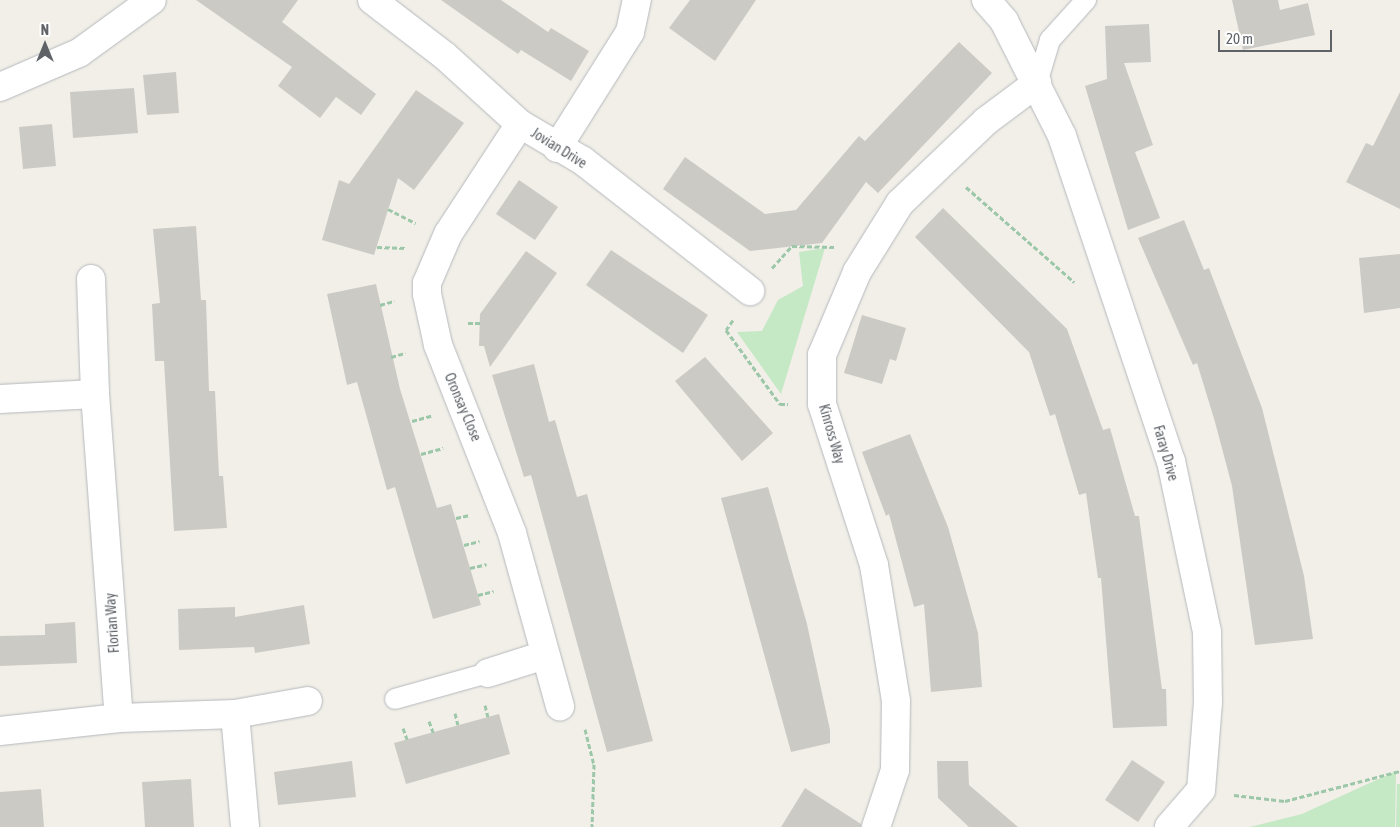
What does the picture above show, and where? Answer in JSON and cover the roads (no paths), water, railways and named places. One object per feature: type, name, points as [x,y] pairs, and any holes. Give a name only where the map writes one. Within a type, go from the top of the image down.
[{"type":"street","points":[[0,88],[78,53],[152,0]]},
{"type":"street","name":"Jovian Drive","points":[[372,0],[445,56],[520,124],[557,148],[583,161],[750,291]]},
{"type":"street","points":[[557,148],[630,32],[637,0]]},
{"type":"street","name":"Faray Drive","points":[[986,0],[1004,21],[1062,136],[1171,461],[1207,632],[1208,702],[1201,790],[1168,827]]},
{"type":"street","name":"Kinross Way","points":[[876,827],[895,770],[896,701],[874,565],[822,404],[822,355],[863,262],[900,203],[986,121],[1036,84]]},
{"type":"street","name":"Oronsay Close","points":[[520,124],[448,234],[427,283],[427,294],[438,345],[512,533],[560,706]]},
{"type":"street","name":"Florian Way","points":[[90,279],[95,394],[119,718]]},
{"type":"street","points":[[0,399],[95,394]]},
{"type":"street","points":[[488,673],[545,655]]},
{"type":"street","points":[[0,731],[119,718],[235,714],[308,701]]},
{"type":"street","points":[[235,714],[245,827]]},
{"type":"lane","points":[[1036,84],[1050,40],[1086,0]]},
{"type":"lane","points":[[395,699],[488,673]]}]
